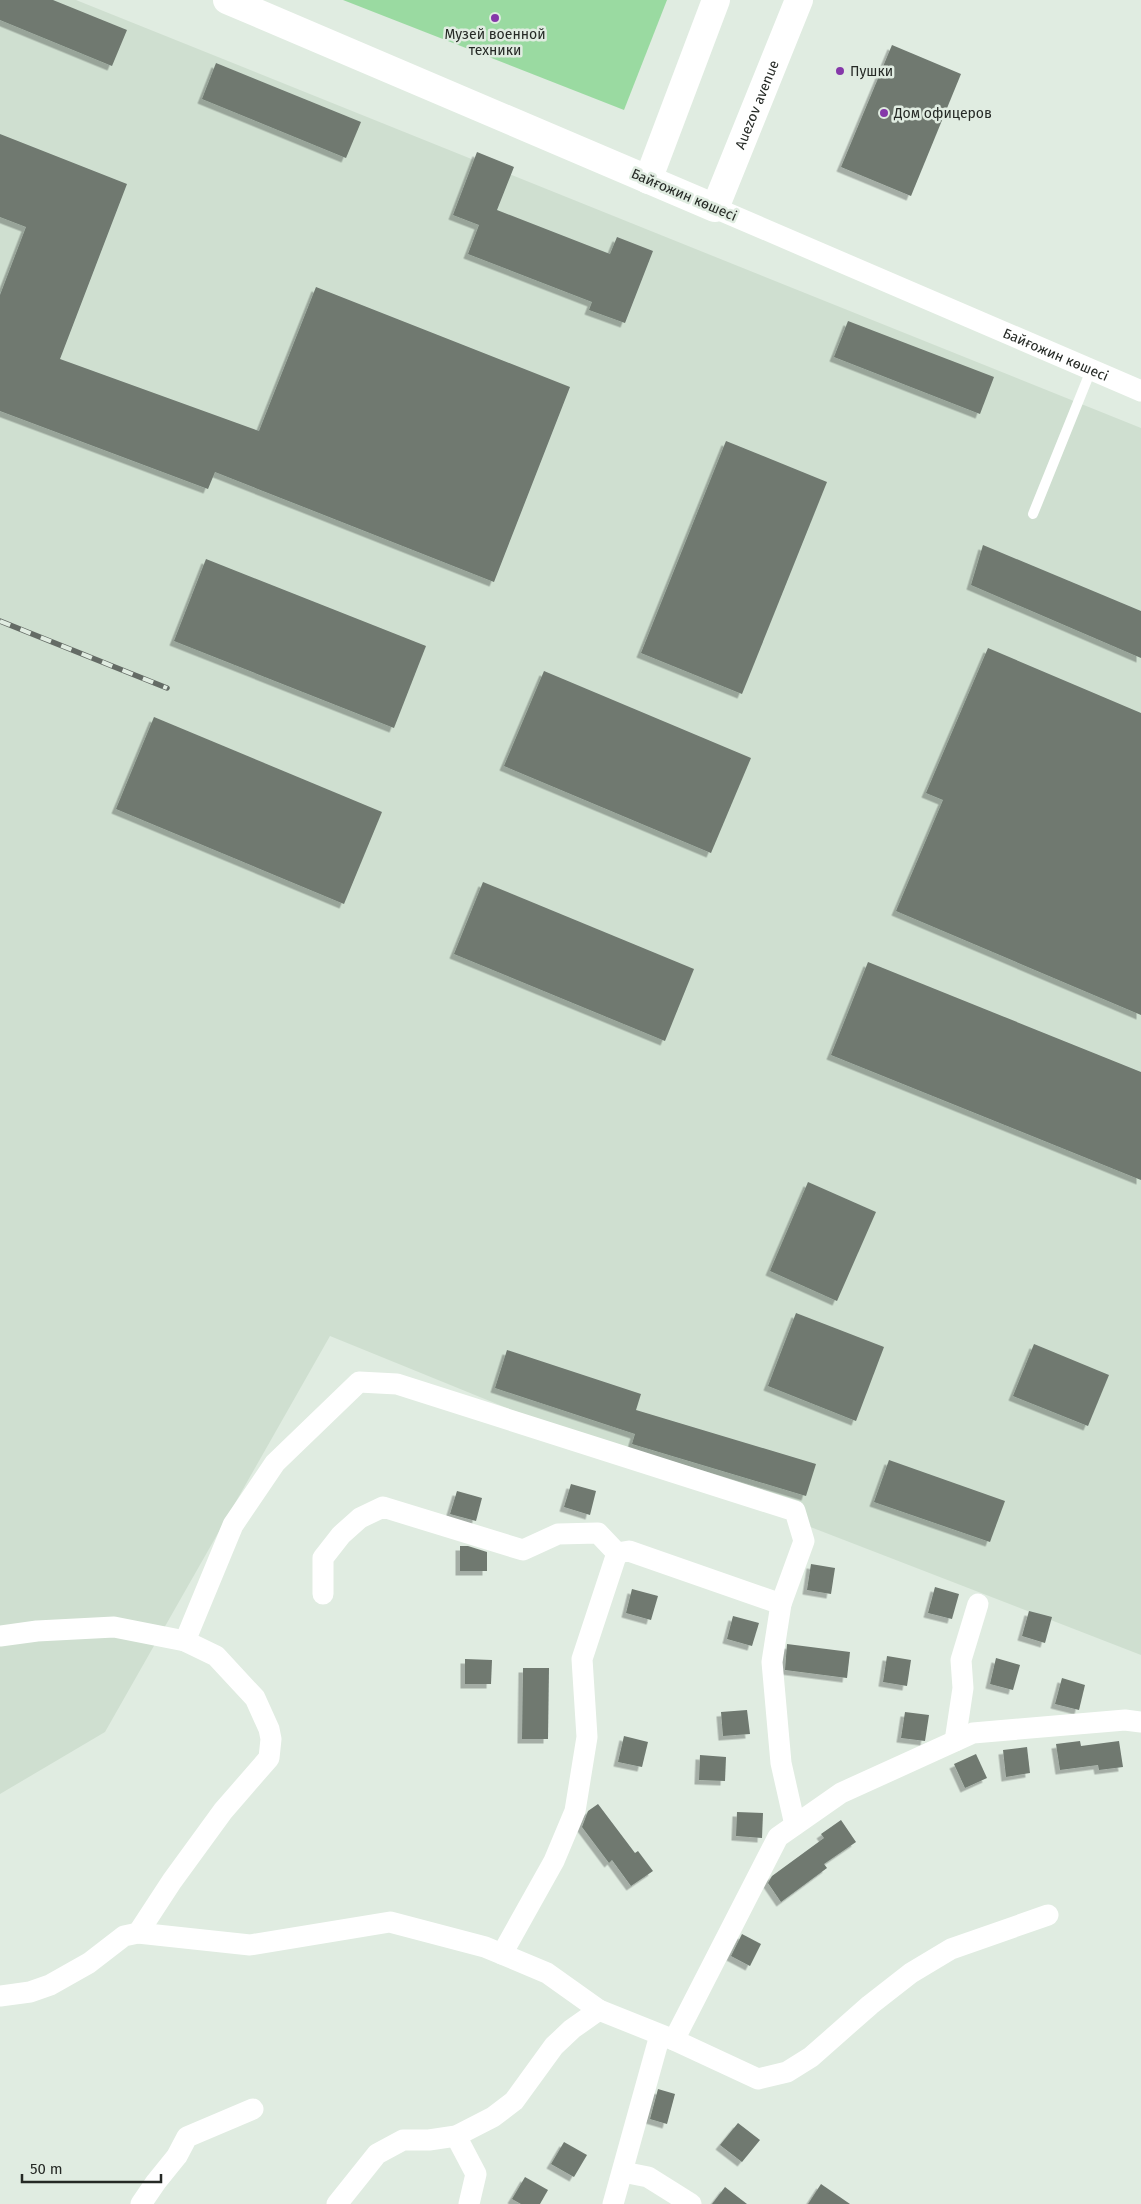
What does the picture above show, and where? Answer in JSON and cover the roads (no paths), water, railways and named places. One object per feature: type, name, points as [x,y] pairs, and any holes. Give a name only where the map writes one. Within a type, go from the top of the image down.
[{"type":"main road","name":"Байғожин көшесі","points":[[227,0],[716,208]]},
{"type":"main road","points":[[648,180],[716,0]]},
{"type":"main road","name":"Auezov avenue","points":[[716,208],[799,0]]},
{"type":"street","name":"Байғожин көшесі","points":[[716,208],[1141,391]]},
{"type":"street","points":[[185,1641],[233,1526],[275,1463],[360,1382],[397,1384],[794,1511],[804,1541],[781,1604],[772,1662],[780,1763],[795,1825]]},
{"type":"street","points":[[323,1594],[323,1558],[341,1535],[360,1518],[383,1508],[523,1550],[558,1534],[598,1533],[617,1553]]},
{"type":"street","points":[[617,1553],[629,1551],[781,1604]]},
{"type":"street","points":[[502,1954],[554,1861],[575,1811],[587,1737],[582,1659],[617,1553]]},
{"type":"street","points":[[955,1741],[963,1688],[962,1660],[978,1604]]},
{"type":"street","points":[[0,1636],[37,1631],[114,1627],[185,1641],[216,1656],[255,1698],[269,1729],[271,1740],[269,1758],[223,1811],[172,1881],[138,1933]]},
{"type":"street","points":[[613,2204],[667,2038],[778,1837],[841,1793],[973,1733],[1125,1720],[1141,1722]]},
{"type":"street","points":[[0,1996],[30,1992],[50,1985],[89,1963],[124,1936],[138,1933],[250,1945],[390,1922],[485,1946],[547,1973],[599,2010],[758,2079],[787,2072],[811,2057],[870,2005],[911,1973],[951,1949],[1048,1914]]},
{"type":"street","points":[[337,2204],[377,2154],[403,2140],[429,2140],[456,2136],[493,2117],[514,2102],[554,2046],[599,2010]]},
{"type":"street","points":[[141,2204],[177,2156],[188,2137],[254,2109]]},
{"type":"street","points":[[456,2136],[476,2174],[468,2204]]},
{"type":"street","points":[[623,2172],[648,2177],[691,2204]]},
{"type":"lane","points":[[1033,514],[1091,370]]},
{"type":"railway","points":[[0,621],[167,688]]},
{"type":"place","name":"Музей военной техники","points":[[495,18]]},
{"type":"place","name":"Пушки","points":[[840,71]]},
{"type":"place","name":"Дом офицеров","points":[[884,113]]}]
